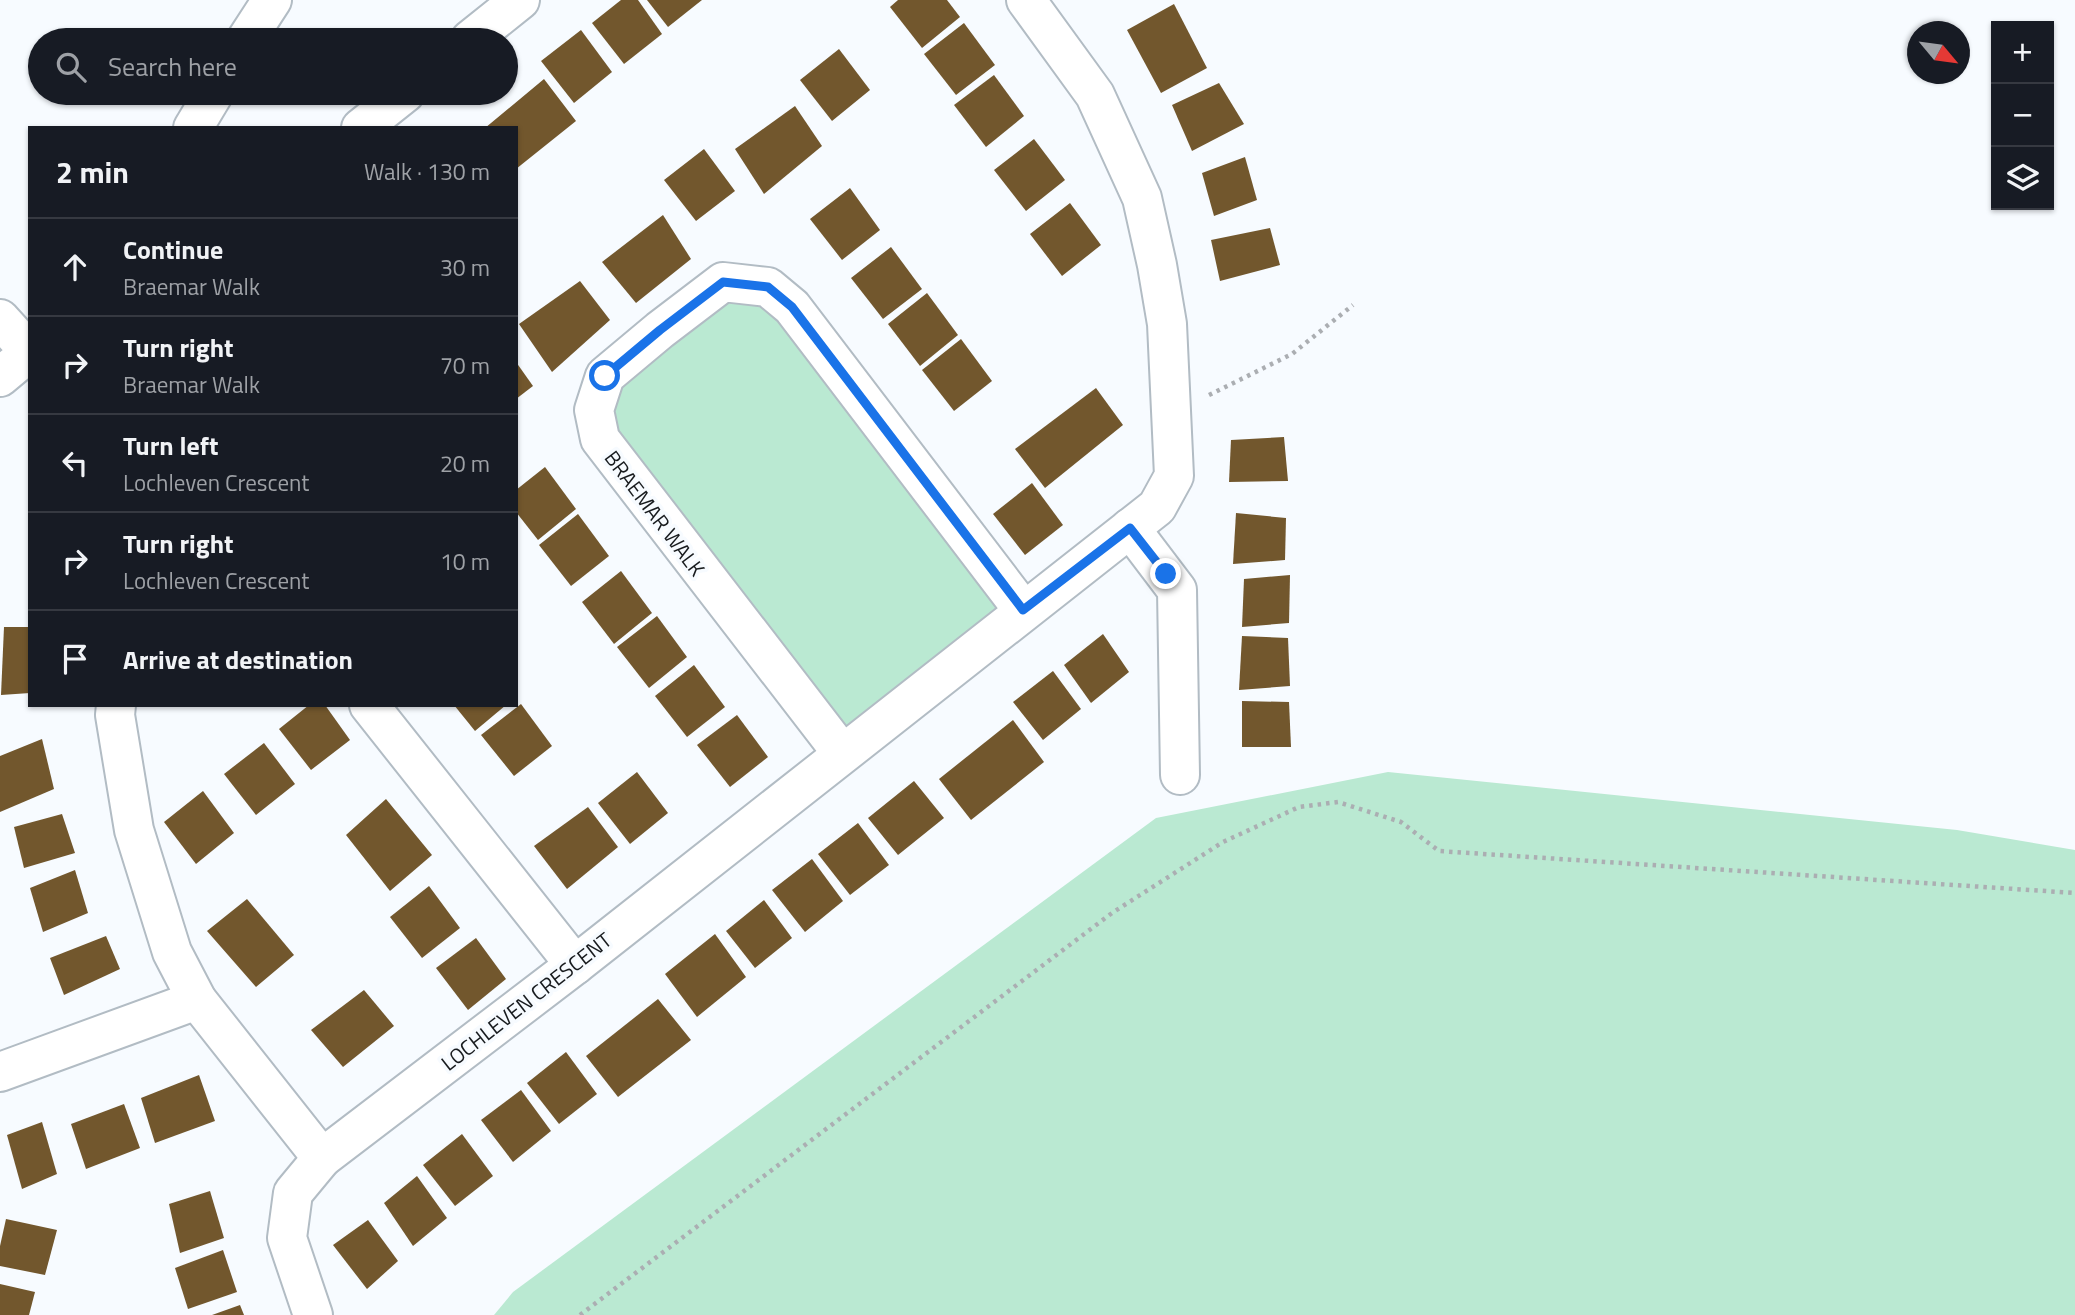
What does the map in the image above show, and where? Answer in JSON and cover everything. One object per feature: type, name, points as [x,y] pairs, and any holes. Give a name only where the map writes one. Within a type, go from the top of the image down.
[{"type":"street","points":[[254,28],[272,0]]},
{"type":"street","points":[[485,28],[520,0]]},
{"type":"street","name":"LOCHLEVEN CRESCENT","points":[[313,1315],[287,1238],[293,1193],[322,1158],[575,965],[1157,507],[1174,476],[1167,324],[1142,198],[1095,95],[1026,0]]},
{"type":"street","points":[[193,126],[206,105]]},
{"type":"street","points":[[364,126],[390,105]]},
{"type":"street","name":"BRAEMAR WALK","points":[[842,753],[600,439],[594,410],[605,376],[660,330],[723,282],[768,287],[792,307],[1023,610]]},
{"type":"street","points":[[0,319],[28,350]]},
{"type":"street","points":[[0,377],[28,354]]},
{"type":"street","points":[[1130,528],[1177,590],[1180,775]]},
{"type":"street","points":[[116,707],[134,830],[172,952],[197,1000],[322,1158]]},
{"type":"street","points":[[371,707],[575,965]]},
{"type":"street","points":[[0,1072],[197,1000]]},
{"type":"path","points":[[1208,396],[1292,354],[1353,305]]},
{"type":"path","points":[[580,1315],[1112,914],[1223,842],[1299,807],[1338,802],[1401,822],[1438,851],[2075,892]]},
{"type":"green space","points":[[723,282],[768,287],[1016,609],[842,753],[600,439],[605,376]]},
{"type":"green space","points":[[1388,772],[1957,830],[2075,850],[2075,1315],[494,1315],[513,1292],[1156,818]]},
{"type":"building","points":[[621,0],[638,0],[662,34],[624,64],[592,23]]},
{"type":"building","points":[[647,0],[702,0],[668,27]]},
{"type":"building","points":[[898,0],[947,0],[960,17],[922,48],[890,7]]},
{"type":"building","points":[[1174,4],[1207,68],[1161,93],[1127,30]]},
{"type":"building","points":[[964,23],[995,65],[956,95],[924,54]]},
{"type":"building","points":[[581,30],[612,72],[574,103],[541,61]]},
{"type":"building","points":[[839,49],[870,90],[832,121],[800,80]]},
{"type":"building","points":[[994,75],[1024,116],[986,147],[954,105]]},
{"type":"building","points":[[544,79],[576,121],[518,167],[518,126],[487,126],[513,105],[518,105],[518,101]]},
{"type":"building","points":[[1219,83],[1244,124],[1192,151],[1172,105]]},
{"type":"building","points":[[795,106],[822,146],[764,194],[735,149]]},
{"type":"building","points":[[1034,139],[1065,180],[1026,211],[994,170]]},
{"type":"building","points":[[704,149],[735,191],[696,221],[664,180]]},
{"type":"building","points":[[1245,157],[1257,200],[1214,216],[1202,173]]},
{"type":"building","points":[[850,188],[880,230],[842,260],[810,219]]},
{"type":"building","points":[[1070,203],[1101,245],[1062,276],[1030,234]]},
{"type":"building","points":[[663,215],[691,259],[636,303],[602,262]]},
{"type":"building","points":[[1270,228],[1280,265],[1220,281],[1211,240]]},
{"type":"building","points":[[891,247],[922,289],[883,319],[851,278]]},
{"type":"building","points":[[580,281],[610,320],[552,372],[519,324]]},
{"type":"building","points":[[927,293],[958,335],[920,366],[888,324]]},
{"type":"building","points":[[961,339],[992,381],[954,411],[922,370]]},
{"type":"building","points":[[518,365],[533,386],[518,397]]},
{"type":"building","points":[[1096,388],[1123,425],[1045,488],[1015,449]]},
{"type":"building","points":[[1284,437],[1288,481],[1229,482],[1231,440]]},
{"type":"building","points":[[545,467],[576,509],[538,540],[518,515],[518,488]]},
{"type":"building","points":[[1032,483],[1063,525],[1025,555],[993,514]]},
{"type":"building","points":[[1236,513],[1286,518],[1285,560],[1233,564]]},
{"type":"building","points":[[578,514],[609,556],[571,586],[539,545]]},
{"type":"building","points":[[621,571],[652,613],[614,644],[582,602]]},
{"type":"building","points":[[1290,575],[1289,623],[1242,627],[1244,579]]},
{"type":"building","points":[[657,616],[687,657],[649,688],[617,647]]},
{"type":"building","points":[[4,627],[28,627],[28,693],[1,695]]},
{"type":"building","points":[[1103,634],[1129,672],[1091,703],[1064,665]]},
{"type":"building","points":[[1242,636],[1288,638],[1290,686],[1239,690]]},
{"type":"building","points":[[694,665],[725,707],[687,737],[655,696]]},
{"type":"building","points":[[1053,671],[1081,709],[1043,740],[1013,702]]},
{"type":"building","points":[[1242,701],[1289,702],[1291,747],[1242,747]]},
{"type":"building","points":[[521,704],[552,746],[514,776],[481,735]]},
{"type":"building","points":[[306,707],[326,707],[350,740],[311,770],[279,729]]},
{"type":"building","points":[[456,707],[504,707],[475,731]]},
{"type":"building","points":[[737,715],[768,757],[730,787],[697,745]]},
{"type":"building","points":[[1013,720],[1044,762],[971,820],[939,779]]},
{"type":"building","points":[[42,739],[54,789],[0,812],[0,756]]},
{"type":"building","points":[[264,743],[295,784],[256,815],[224,774]]},
{"type":"building","points":[[637,772],[668,813],[630,844],[598,803]]},
{"type":"building","points":[[914,781],[944,818],[898,855],[868,818]]},
{"type":"building","points":[[203,791],[234,833],[196,864],[164,822]]},
{"type":"building","points":[[386,799],[432,855],[390,891],[346,835]]},
{"type":"building","points":[[588,807],[618,847],[567,889],[534,846]]},
{"type":"building","points":[[62,814],[75,853],[24,868],[14,827]]},
{"type":"building","points":[[858,823],[889,865],[850,895],[818,854]]},
{"type":"building","points":[[812,859],[843,901],[805,932],[772,890]]},
{"type":"building","points":[[75,870],[88,913],[43,932],[30,888]]},
{"type":"building","points":[[429,886],[460,928],[422,958],[390,917]]},
{"type":"building","points":[[247,899],[294,955],[256,987],[207,931]]},
{"type":"building","points":[[764,900],[792,938],[755,968],[726,931]]},
{"type":"building","points":[[715,934],[746,977],[697,1017],[665,974]]},
{"type":"building","points":[[106,936],[120,969],[64,995],[50,958]]},
{"type":"building","points":[[476,938],[506,979],[468,1010],[436,968]]},
{"type":"building","points":[[364,990],[394,1026],[343,1067],[311,1030]]},
{"type":"building","points":[[658,999],[691,1040],[618,1097],[586,1056]]},
{"type":"building","points":[[566,1052],[597,1094],[559,1124],[527,1083]]},
{"type":"building","points":[[199,1075],[215,1121],[155,1143],[141,1098]]},
{"type":"building","points":[[521,1090],[551,1131],[513,1162],[481,1120]]},
{"type":"building","points":[[124,1104],[140,1148],[86,1169],[71,1124]]},
{"type":"building","points":[[42,1122],[57,1174],[22,1189],[7,1135]]},
{"type":"building","points":[[462,1134],[493,1176],[455,1206],[423,1165]]},
{"type":"building","points":[[417,1176],[447,1218],[413,1246],[384,1203]]},
{"type":"building","points":[[210,1191],[224,1238],[180,1253],[169,1204]]},
{"type":"building","points":[[6,1219],[57,1230],[45,1275],[0,1266],[0,1246]]},
{"type":"building","points":[[368,1220],[398,1261],[367,1289],[333,1245]]},
{"type":"building","points":[[223,1250],[237,1292],[188,1309],[175,1268]]},
{"type":"building","points":[[0,1284],[35,1292],[29,1315],[0,1315]]},
{"type":"building","points":[[240,1305],[244,1315],[212,1315]]},
{"type":"route","points":[[605,376],[723,282],[768,287],[792,307],[1023,610],[1130,528],[1166,574]]}]
